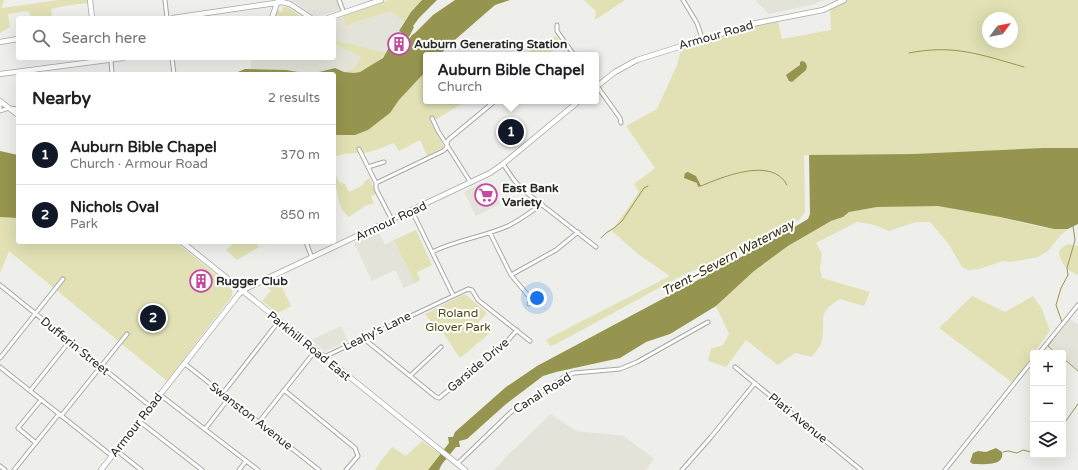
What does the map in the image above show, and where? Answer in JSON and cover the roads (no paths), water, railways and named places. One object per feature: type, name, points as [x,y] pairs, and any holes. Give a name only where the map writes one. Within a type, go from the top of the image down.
[{"type":"main road","points":[[90,0],[92,16]]},
{"type":"main road","points":[[334,16],[381,0]]},
{"type":"main road","name":"Armour Road","points":[[599,84],[615,72],[637,60],[702,38],[752,24],[823,10],[844,0]]},
{"type":"main road","points":[[273,16],[278,2]]},
{"type":"main road","points":[[186,16],[282,2],[289,4],[306,16]]},
{"type":"main road","points":[[0,42],[16,40]]},
{"type":"main road","points":[[0,74],[97,60],[111,60]]},
{"type":"main road","points":[[0,102],[16,113]]},
{"type":"main road","name":"Armour Road","points":[[101,470],[159,394],[239,294],[471,183],[502,164],[575,104]]},
{"type":"main road","name":"Parkhill Road East","points":[[184,244],[457,464]]},
{"type":"main road","points":[[457,464],[465,470]]},
{"type":"street","points":[[164,0],[167,16]]},
{"type":"street","points":[[339,0],[344,13]]},
{"type":"street","points":[[683,0],[698,23],[702,38]]},
{"type":"street","points":[[557,25],[557,31],[572,52]]},
{"type":"street","points":[[111,60],[112,72]]},
{"type":"street","points":[[172,60],[174,72]]},
{"type":"street","points":[[599,90],[620,118],[621,122]]},
{"type":"street","points":[[0,102],[0,110],[9,108],[16,109]]},
{"type":"street","points":[[376,183],[443,151],[448,140],[491,104]]},
{"type":"street","points":[[432,118],[446,145],[471,183]]},
{"type":"street","points":[[359,149],[376,183],[376,189],[392,220]]},
{"type":"street","points":[[368,167],[384,162]]},
{"type":"street","points":[[502,164],[523,190],[578,232],[596,248]]},
{"type":"street","points":[[432,252],[508,226],[542,204]]},
{"type":"street","points":[[412,211],[453,295]]},
{"type":"street","points":[[490,232],[511,274],[531,299],[529,304]]},
{"type":"street","points":[[511,274],[556,250],[578,232]]},
{"type":"street","points":[[307,244],[312,258]]},
{"type":"street","points":[[0,358],[63,279]]},
{"type":"street","name":"Dufferin Street","points":[[0,285],[150,406]]},
{"type":"street","name":"Leahy's Lane","points":[[324,357],[466,289],[472,290],[478,300],[517,330]]},
{"type":"street","points":[[1041,350],[1078,305]]},
{"type":"street","points":[[223,393],[279,321]]},
{"type":"street","name":"Canal Road","points":[[457,464],[511,412],[564,377],[574,373],[620,369],[637,362],[708,322]]},
{"type":"street","points":[[517,330],[530,341]]},
{"type":"street","name":"Garside Drive","points":[[363,338],[439,398],[503,346],[517,330]]},
{"type":"street","points":[[14,470],[127,334]]},
{"type":"street","points":[[30,392],[69,342]]},
{"type":"street","points":[[410,376],[441,347]]},
{"type":"street","points":[[259,422],[316,350]]},
{"type":"street","name":"Swanston Avenue","points":[[184,363],[319,470]]},
{"type":"street","points":[[945,470],[1030,364]]},
{"type":"street","points":[[0,367],[112,456]]},
{"type":"street","name":"Plati Avenue","points":[[735,367],[861,470]]},
{"type":"street","points":[[682,470],[755,383]]},
{"type":"street","points":[[284,390],[355,448],[358,456],[346,470]]},
{"type":"street","points":[[159,394],[258,470]]},
{"type":"street","points":[[205,429],[229,398]]},
{"type":"street","points":[[36,443],[18,428],[41,400]]},
{"type":"street","points":[[139,421],[202,470]]},
{"type":"street","points":[[116,450],[141,470]]},
{"type":"street","points":[[239,470],[246,461]]},
{"type":"street","points":[[0,466],[5,470]]},
{"type":"street","points":[[853,470],[856,466]]},
{"type":"waterway","points":[[909,53],[954,50],[981,55],[1024,67]]},
{"type":"waterway","points":[[701,186],[734,174],[759,170],[771,172],[780,176],[787,185]]},
{"type":"waterway","points":[[601,238],[622,221],[644,188],[648,186]]},
{"type":"waterway","points":[[1062,322],[1056,305],[1061,288],[1068,275],[1067,268],[1075,240],[1073,226]]},
{"type":"waterway","points":[[1053,350],[1048,346],[1062,327]]},
{"type":"waterway","points":[[1066,361],[1078,371]]},
{"type":"waterway","points":[[1065,422],[1078,404]]},
{"type":"waterway","points":[[1003,452],[1008,451],[1017,453],[1023,450],[1030,452]]},
{"type":"place","name":"Auburn Generating Station","points":[[399,44]]},
{"type":"place","name":"Auburn Bible Chapel","points":[[511,132]]},
{"type":"place","name":"East Bank Variety","points":[[486,195]]},
{"type":"place","name":"Rugger Club","points":[[201,281]]},
{"type":"place","name":"Nichols Oval","points":[[153,318]]},
{"type":"water label","name":"Trent–Severn Waterway","points":[[728,258]]},
{"type":"park label","name":"Roland Glover Park","points":[[458,320]]}]
